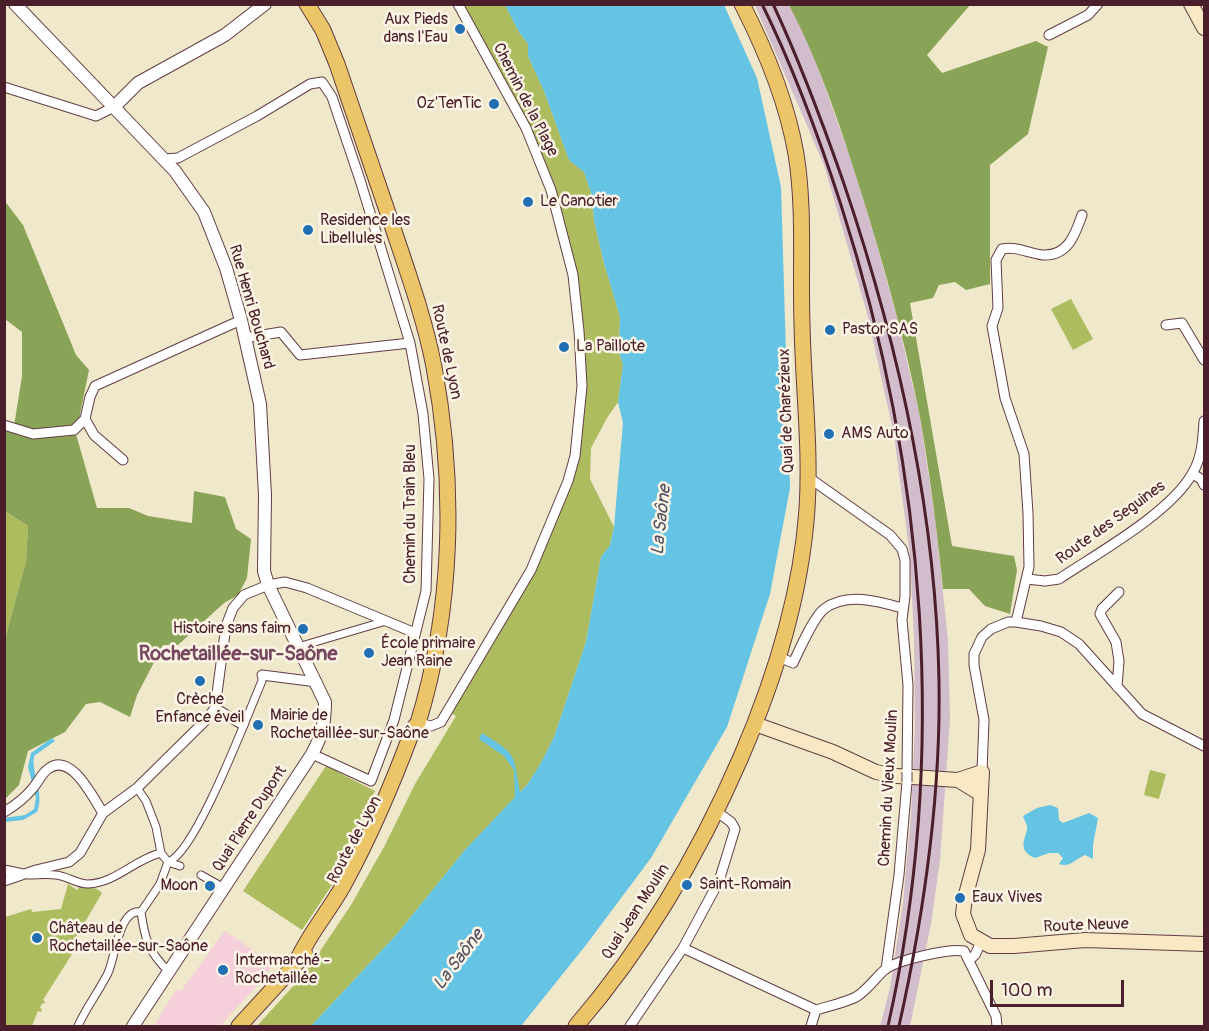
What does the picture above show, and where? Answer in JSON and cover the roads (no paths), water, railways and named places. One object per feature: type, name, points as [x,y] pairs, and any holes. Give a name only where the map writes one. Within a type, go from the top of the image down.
[{"type":"main road","name":"Route de Lyon","points":[[239,1026],[266,999],[297,961],[304,945],[351,871],[385,801],[413,729],[418,723],[436,655],[444,597],[449,490],[434,366],[410,279],[337,64],[323,30],[307,4]]},
{"type":"main road","name":"Quai de Charézieux","points":[[717,812],[755,724],[778,657],[795,596],[807,511],[801,217],[796,153],[781,97],[755,30],[742,4]]},
{"type":"main road","points":[[1191,4],[1204,28]]},
{"type":"main road","points":[[755,724],[833,752],[876,771],[897,776],[958,780],[982,772],[978,850],[963,914],[976,938]]},
{"type":"main road","points":[[958,780],[981,794]]},
{"type":"main road","name":"Quai Jean Moulin","points":[[576,1026],[595,1004],[652,925],[679,883],[717,812]]},
{"type":"main road","name":"Route Neuve","points":[[976,938],[990,946],[1085,940],[1204,944]]},
{"type":"street","name":"Rue Henri Bouchard","points":[[15,4],[175,171],[204,212],[226,268],[241,320],[260,404],[266,495],[264,572],[268,585]]},
{"type":"street","points":[[4,87],[96,116],[114,107],[138,83],[225,35],[265,4]]},
{"type":"street","name":"Chemin de la Plage","points":[[418,723],[430,726],[441,722],[531,570],[564,491],[575,456],[582,386],[573,275],[551,190],[526,128],[458,4]]},
{"type":"street","points":[[1048,35],[1088,15],[1098,4]]},
{"type":"street","name":"Chemin du Train Bleu","points":[[164,159],[178,158],[257,116],[310,84],[322,82],[332,97],[357,170],[410,343],[423,414],[429,479],[428,579],[394,720],[371,781],[312,754]]},
{"type":"street","points":[[1016,622],[1022,588],[1027,579],[1028,513],[1023,454],[1005,398],[992,326],[998,308],[996,260],[1002,249],[1013,247],[1043,255],[1058,253],[1072,242],[1082,215]]},
{"type":"street","points":[[4,425],[21,431],[43,433],[74,430],[85,419],[95,386],[241,320]]},
{"type":"street","points":[[1166,325],[1182,323],[1204,360]]},
{"type":"street","points":[[245,338],[281,332],[300,355],[410,343]]},
{"type":"street","points":[[85,419],[94,435],[123,460]]},
{"type":"street","name":"Route des Seguines","points":[[1027,579],[1045,581],[1059,579],[1147,520],[1176,495],[1193,474],[1202,447],[1204,421]]},
{"type":"street","points":[[1193,474],[1201,479],[1204,485]]},
{"type":"street","name":"Chemin du Vieux Moulin","points":[[808,477],[897,542],[905,560],[906,596],[902,608],[902,620],[908,702],[907,777],[898,875],[885,969]]},
{"type":"street","points":[[4,881],[69,862],[80,853],[103,813],[137,788],[207,719],[215,708],[226,626],[232,608],[244,595],[268,585],[285,582],[307,588],[415,633]]},
{"type":"street","name":"Quai Pierre Dupont","points":[[133,1026],[319,741],[325,718],[325,702],[268,585]]},
{"type":"street","points":[[1117,687],[1119,661],[1116,642],[1100,614],[1101,609],[1119,592]]},
{"type":"street","points":[[778,657],[793,663],[805,637],[823,610],[842,601],[863,599],[902,608]]},
{"type":"street","points":[[298,647],[386,621]]},
{"type":"street","points":[[982,772],[984,720],[974,654],[982,637],[1003,623],[1016,622],[1061,632],[1079,645],[1142,714],[1204,746]]},
{"type":"street","points":[[169,972],[154,957],[147,941],[141,912],[160,884],[168,862],[172,861],[187,844],[211,804],[262,681],[262,675],[317,682]]},
{"type":"street","points":[[215,708],[243,725]]},
{"type":"street","points":[[4,812],[18,803],[48,768],[58,765],[68,766],[77,774],[103,813]]},
{"type":"street","points":[[137,788],[146,801],[156,827],[161,854],[168,862],[180,866]]},
{"type":"street","points":[[630,1026],[683,948],[719,881],[735,829],[731,822],[717,812]]},
{"type":"street","points":[[4,870],[26,874],[57,875],[86,884],[104,881],[119,875],[150,856],[161,854]]},
{"type":"street","points":[[201,875],[224,888]]},
{"type":"street","points":[[78,1026],[112,963],[117,938],[130,914],[136,910],[141,912]]},
{"type":"street","points":[[964,951],[976,938]]},
{"type":"street","points":[[969,960],[975,955],[976,938]]},
{"type":"street","points":[[683,948],[816,1010],[857,996],[885,969],[927,955],[964,951]]},
{"type":"street","points":[[964,951],[996,1016],[997,1026]]},
{"type":"street","points":[[811,1026],[816,1010]]},
{"type":"water","name":"La Saône","points":[[505,5],[724,5],[757,78],[781,187],[790,488],[770,594],[727,727],[651,858],[586,945],[521,1026],[311,1026],[397,934],[464,851],[515,797],[514,770],[504,756],[479,739],[482,733],[508,751],[514,762],[520,792],[541,763],[554,737],[586,642],[601,557],[610,545],[614,527],[623,423],[618,402],[623,365],[619,352],[620,317],[604,263],[594,220],[592,196],[584,172],[569,160],[544,91],[528,56],[528,44]]},
{"type":"water","points":[[52,738],[55,741],[34,756],[34,770],[39,791],[37,812],[23,820],[5,822],[4,818],[25,815],[34,809],[36,798],[28,767],[31,753]]},
{"type":"water","points":[[1050,805],[1058,808],[1059,820],[1063,823],[1089,813],[1098,818],[1093,859],[1085,855],[1063,865],[1059,864],[1063,858],[1058,853],[1049,853],[1035,858],[1026,852],[1024,842],[1027,828],[1023,816],[1037,808]]},
{"type":"railway","points":[[762,4],[805,103],[841,205],[870,305],[893,407],[909,509],[919,613],[922,717],[918,821],[907,924],[888,1026]]},
{"type":"railway","points":[[773,4],[819,114],[863,242],[881,303],[910,427],[922,490],[930,553],[939,681],[937,768],[923,898],[899,1026]]},
{"type":"place","name":"Aux Pieds dans l'Eau","points":[[460,29]]},
{"type":"place","name":"Oz'TenTic","points":[[494,104]]},
{"type":"place","name":"Le Canotier","points":[[528,202]]},
{"type":"place","name":"Residence les Libellules","points":[[308,230]]},
{"type":"place","name":"Pastor SAS","points":[[830,330]]},
{"type":"place","name":"La Paillote","points":[[564,347]]},
{"type":"place","name":"AMS Auto","points":[[829,434]]},
{"type":"place","name":"Histoire sans faim","points":[[303,629]]},
{"type":"place","name":"École primaire Jean Raine","points":[[369,653]]},
{"type":"place","name":"Crèche Enfance éveil","points":[[200,681]]},
{"type":"place","name":"Mairie de Rochetaillée-sur-Saône","points":[[258,725]]},
{"type":"place","name":"Saint-Romain","points":[[687,885]]},
{"type":"place","name":"Moon","points":[[210,886]]},
{"type":"place","name":"Eaux Vives","points":[[960,898]]},
{"type":"place","name":"Château de Rochetaillée-sur-Saône","points":[[37,938]]},
{"type":"place","name":"Intermarché - Rochetaillée","points":[[223,970]]},
{"type":"district","name":"Rochetaillée-sur-Saône","points":[[238,655]]}]
